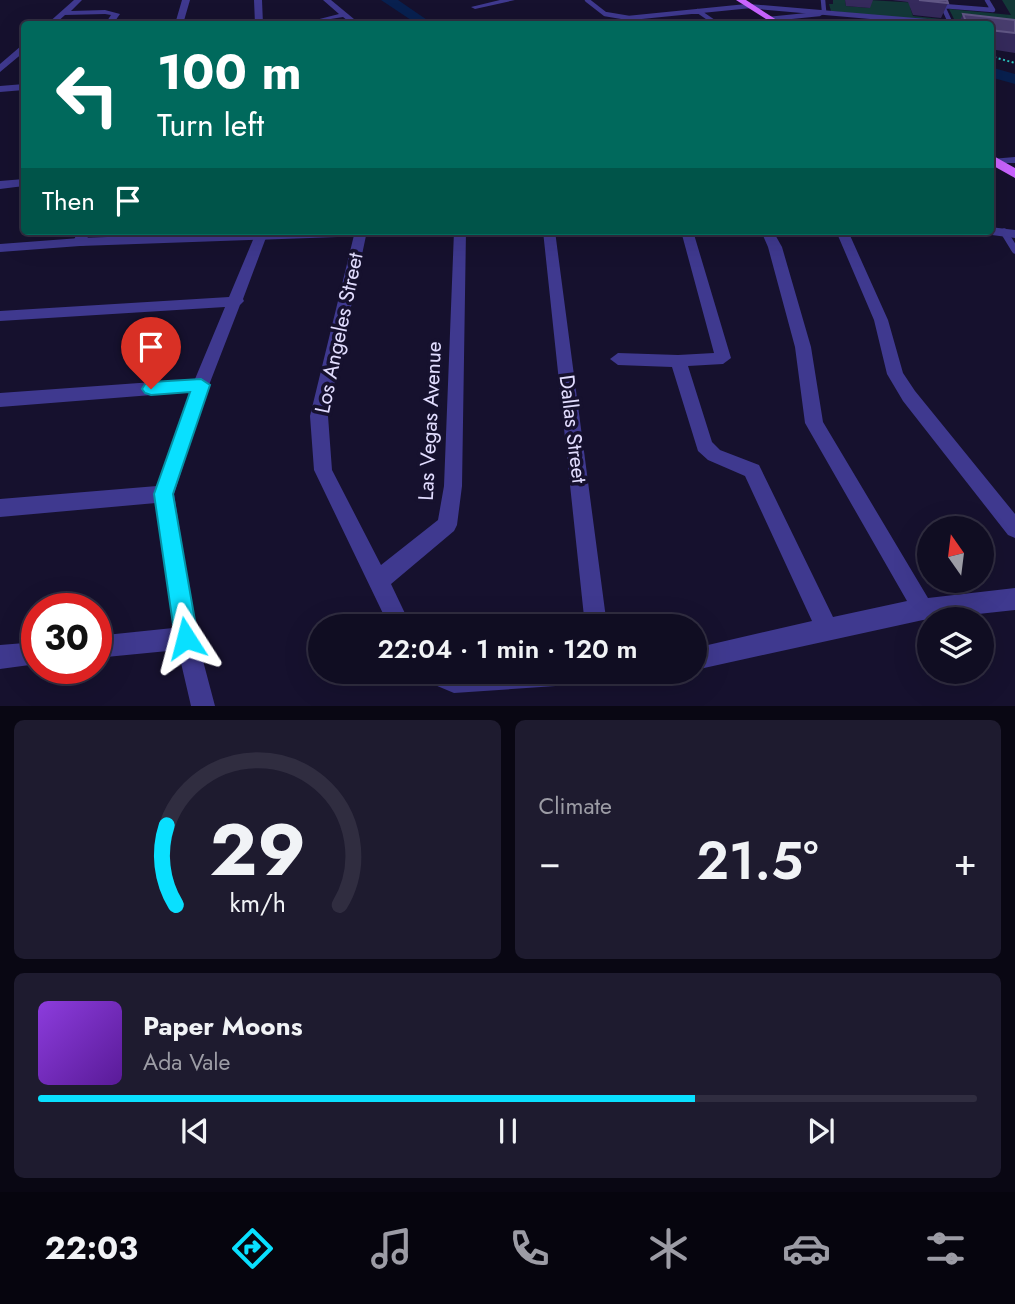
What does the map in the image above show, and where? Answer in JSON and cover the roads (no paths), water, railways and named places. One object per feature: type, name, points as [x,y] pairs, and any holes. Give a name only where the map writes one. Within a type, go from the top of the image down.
[{"type":"main road","points":[[740,0],[773,21]]},
{"type":"main road","points":[[994,161],[1015,174]]},
{"type":"street","points":[[55,21],[78,0]]},
{"type":"street","points":[[180,21],[186,0]]},
{"type":"street","points":[[258,0],[259,21]]},
{"type":"street","points":[[327,0],[352,21]]},
{"type":"street","points":[[475,7],[511,0]]},
{"type":"street","points":[[749,6],[922,21]]},
{"type":"street","points":[[64,13],[116,14],[111,21]]},
{"type":"street","points":[[317,21],[344,15]]},
{"type":"street","points":[[0,69],[21,51]]},
{"type":"street","points":[[0,89],[21,87]]},
{"type":"street","points":[[994,160],[1015,160]]},
{"type":"street","points":[[0,185],[21,183]]},
{"type":"street","points":[[0,248],[82,237],[171,235]]},
{"type":"street","points":[[203,705],[186,638],[163,494],[201,385],[237,301],[259,235]]},
{"type":"street","name":"Los Angeles Street","points":[[360,235],[319,416],[323,470],[394,614]]},
{"type":"street","name":"Las Vegas Avenue","points":[[378,581],[447,525],[453,486],[460,235]]},
{"type":"street","name":"Dallas Street","points":[[549,235],[595,614]]},
{"type":"street","points":[[618,359],[678,361],[723,358],[688,235]]},
{"type":"street","points":[[769,235],[775,247],[803,347],[814,423],[922,607]]},
{"type":"street","points":[[844,235],[881,320],[895,374],[909,396],[1015,529]]},
{"type":"street","points":[[0,316],[237,301]]},
{"type":"street","points":[[678,361],[704,446],[714,455],[752,471],[827,629]]},
{"type":"street","points":[[0,400],[201,385]]},
{"type":"street","points":[[0,508],[163,494]]},
{"type":"street","points":[[941,607],[1015,599]]},
{"type":"street","points":[[707,656],[917,610]]},
{"type":"street","points":[[112,645],[186,638]]},
{"type":"street","points":[[0,657],[21,655]]},
{"type":"lane","points":[[587,0],[617,21]]},
{"type":"lane","points":[[769,19],[819,14],[824,11],[823,0]]},
{"type":"lane","points":[[940,0],[950,21]]},
{"type":"lane","points":[[943,6],[992,11],[987,0]]},
{"type":"lane","points":[[611,16],[642,17],[749,6]]},
{"type":"lane","points":[[698,11],[711,21]]},
{"type":"lane","points":[[676,14],[686,21]]},
{"type":"lane","points":[[1003,232],[1015,250]]},
{"type":"waterway","points":[[388,0],[421,21]]},
{"type":"waterway","points":[[994,73],[1015,79]]}]
